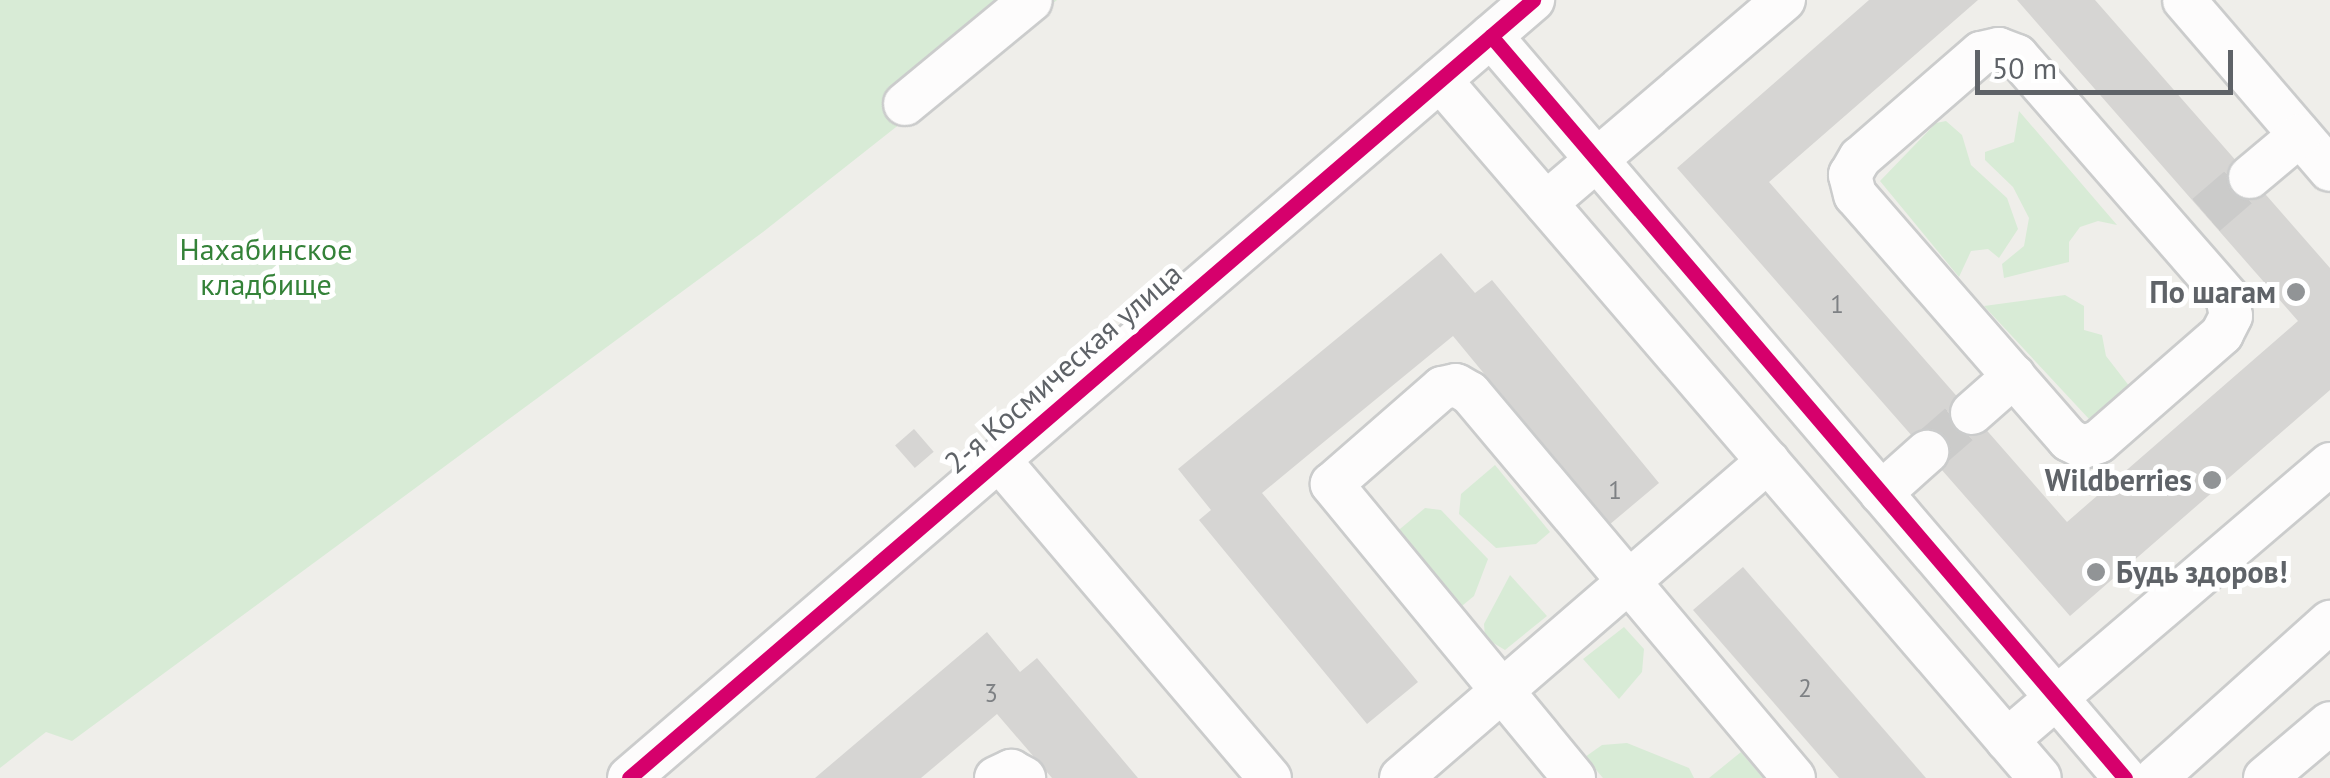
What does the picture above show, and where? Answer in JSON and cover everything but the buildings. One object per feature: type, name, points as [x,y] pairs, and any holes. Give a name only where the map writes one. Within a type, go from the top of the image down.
[{"type":"street","points":[[905,104],[1031,0]]},
{"type":"street","name":"2-я Космическая улица","points":[[629,778],[1533,0]]},
{"type":"street","points":[[1546,203],[1784,0]]},
{"type":"street","points":[[2184,0],[2330,170]]},
{"type":"street","points":[[1491,36],[2125,778]]},
{"type":"street","points":[[1999,49],[2016,56],[2192,227],[2227,297],[2231,316],[2222,334],[2098,442],[2083,448],[2070,440],[2014,376],[1855,195],[1850,175],[1860,158],[1981,53],[1999,49]]},
{"type":"street","points":[[1440,80],[2040,778]]},
{"type":"street","points":[[2250,177],[2300,134]]},
{"type":"street","points":[[1972,413],[2014,376]]},
{"type":"street","points":[[1574,778],[1336,494],[1338,473],[1442,388],[1456,385],[1470,393],[1794,778]]},
{"type":"street","points":[[1881,492],[1927,452]]},
{"type":"street","points":[[999,460],[1270,778]]},
{"type":"street","points":[[1401,778],[1768,462]]},
{"type":"street","points":[[2007,740],[2330,464]]},
{"type":"street","points":[[2156,778],[2330,622]]},
{"type":"street","points":[[2265,778],[2330,723]]},
{"type":"street","points":[[996,778],[1011,771],[1024,778]]},
{"type":"green space","name":"Нахабинское кладбище","points":[[0,0],[1057,0],[763,232],[72,741],[46,732],[0,768]]},
{"type":"green space","points":[[2019,111],[2117,225],[2098,221],[2080,227],[2069,242],[2069,262],[2004,278],[2002,264],[2024,246],[2029,218],[2013,187],[1985,160],[1985,152],[2014,142]]},
{"type":"green space","points":[[1946,121],[1962,135],[1971,165],[2007,198],[2018,229],[1999,258],[1988,249],[1971,251],[1959,277],[1880,181],[1936,123]]},
{"type":"green space","points":[[2065,295],[2084,306],[2084,330],[2102,335],[2106,356],[2130,387],[2089,419],[1984,306]]},
{"type":"green space","points":[[1495,465],[1550,532],[1536,544],[1496,548],[1459,514],[1461,494]]},
{"type":"green space","points":[[1425,508],[1441,510],[1488,559],[1474,596],[1457,610],[1394,534]]},
{"type":"green space","points":[[1510,575],[1547,616],[1505,650],[1485,638],[1484,624]]},
{"type":"green space","points":[[1624,627],[1644,649],[1642,672],[1619,699],[1583,659]]},
{"type":"green space","points":[[1627,743],[1689,768],[1694,778],[1603,778],[1585,757],[1602,745]]},
{"type":"green space","points":[[1741,752],[1763,778],[1709,778]]},
{"type":"tunnel","points":[[2206,215],[2250,177]]},
{"type":"tunnel","points":[[1927,452],[1972,413]]},
{"type":"cycle path","points":[[629,778],[1533,0]]},
{"type":"cycle path","points":[[1491,36],[2125,778]]},
{"type":"place","name":"По шагам","points":[[2296,292]]},
{"type":"place","name":"Wildberries","points":[[2212,480]]},
{"type":"place","name":"Будь здоров!","points":[[2096,572]]}]
